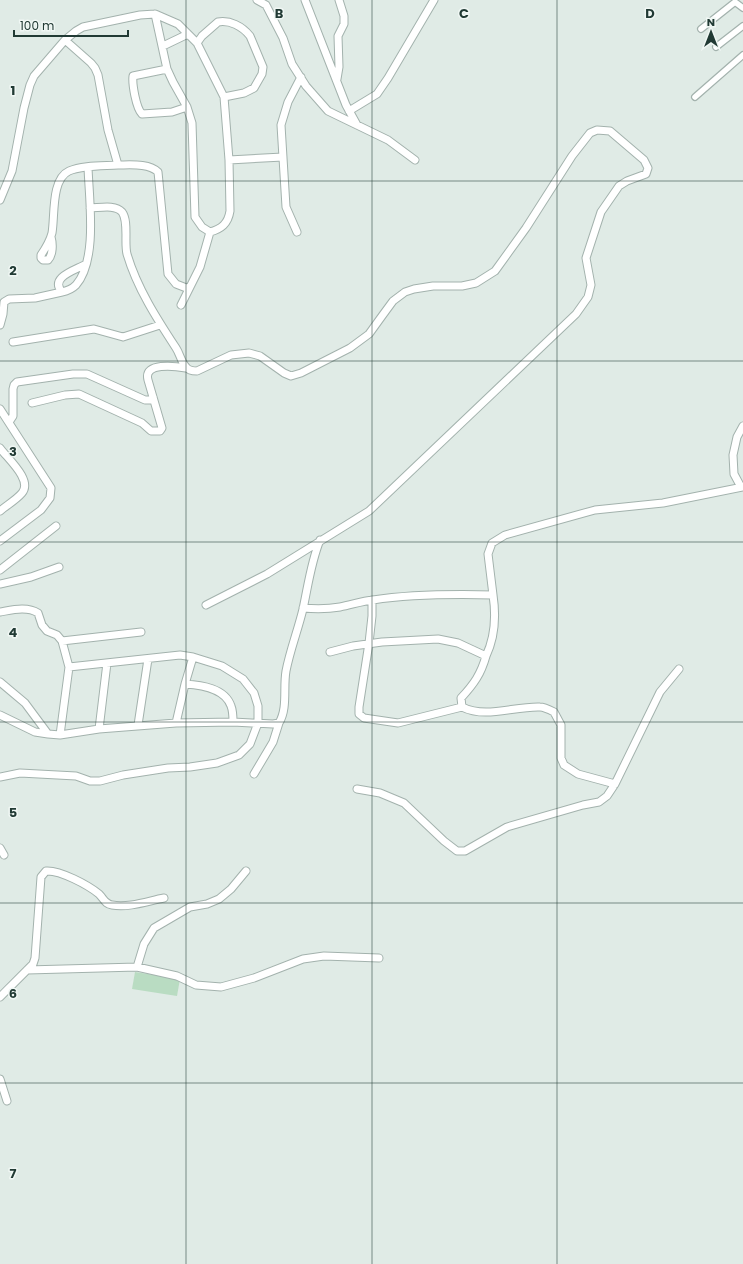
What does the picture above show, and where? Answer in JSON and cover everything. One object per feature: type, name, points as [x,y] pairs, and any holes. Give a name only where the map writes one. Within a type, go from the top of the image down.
[{"type":"street","points":[[257,0],[266,6],[283,38],[292,64],[306,86],[328,111],[388,140],[415,160]]},
{"type":"street","points":[[305,0],[346,105],[358,125]]},
{"type":"street","points":[[337,79],[339,67],[338,36],[344,24],[344,16],[339,0]]},
{"type":"street","points":[[349,111],[377,94],[434,0]]},
{"type":"street","points":[[701,29],[734,1],[743,8]]},
{"type":"street","points":[[156,14],[167,69],[187,108],[192,124],[195,217],[202,227],[210,232]]},
{"type":"street","points":[[0,200],[12,171],[24,108],[30,85],[36,72],[65,40],[83,27],[156,14],[178,24],[198,43],[224,97],[229,160],[229,218],[223,227],[210,232]]},
{"type":"street","points":[[198,43],[202,36],[218,22],[230,22],[247,32],[250,36],[263,67],[262,74],[254,88],[244,93],[224,97]]},
{"type":"street","points":[[716,47],[743,26]]},
{"type":"street","points":[[163,46],[188,34]]},
{"type":"street","points":[[65,40],[95,68],[98,75],[108,130],[118,165]]},
{"type":"street","points":[[695,97],[743,55]]},
{"type":"street","points":[[167,69],[133,76],[132,81],[138,110],[142,114],[172,112],[187,108]]},
{"type":"street","points":[[297,232],[286,207],[281,125],[288,102],[301,77]]},
{"type":"street","points":[[32,403],[65,395],[79,394],[142,423],[151,431],[160,431],[162,428],[146,375],[152,368],[159,366],[176,366],[197,371],[231,355],[249,352],[260,356],[284,373],[291,376],[301,374],[350,348],[369,334],[394,301],[405,292],[433,286],[462,286],[476,283],[496,271],[526,228],[572,156],[590,133],[597,130],[610,131],[644,160],[648,168],[646,174],[627,180],[619,186],[601,212],[586,258],[591,285],[588,297],[576,314],[369,511],[262,576],[206,605]]},
{"type":"street","points":[[229,160],[283,156]]},
{"type":"street","points":[[50,237],[55,194],[61,177],[68,172],[76,168],[118,165],[146,166],[155,168],[158,172],[168,274],[176,284],[189,289]]},
{"type":"street","points":[[0,325],[4,302],[9,299],[35,298],[62,292],[75,286],[81,277],[86,264],[92,235],[88,167]]},
{"type":"street","points":[[90,208],[112,207],[123,213],[127,253],[138,281],[160,324],[177,350],[186,368]]},
{"type":"street","points":[[181,305],[200,267],[210,232]]},
{"type":"street","points":[[62,292],[58,286],[62,277],[86,264]]},
{"type":"street","points":[[13,342],[94,329],[123,337],[160,324]]},
{"type":"street","points":[[8,422],[13,416],[13,389],[14,385],[18,382],[73,374],[87,374],[141,399],[150,400],[153,398]]},
{"type":"street","points":[[0,409],[51,488],[50,498],[41,510],[0,541]]},
{"type":"street","points":[[462,707],[461,698],[477,679],[483,669],[486,656],[491,646],[495,610],[488,554],[492,543],[505,535],[595,510],[663,504],[742,487],[734,474],[733,455],[743,426]]},
{"type":"street","points":[[0,448],[15,464],[25,482],[23,492],[0,511]]},
{"type":"street","points":[[0,570],[56,526]]},
{"type":"street","points":[[254,774],[273,742],[283,714],[286,671],[303,608],[314,555],[320,540]]},
{"type":"street","points":[[0,584],[31,577],[59,568]]},
{"type":"street","points":[[303,608],[317,609],[339,607],[372,600],[457,594],[493,595]]},
{"type":"street","points":[[372,600],[369,643],[359,707],[359,714],[364,718],[398,723],[462,707],[471,712],[503,711],[541,706],[554,712],[561,725],[561,758],[564,765],[578,774],[615,784]]},
{"type":"street","points":[[0,612],[32,610],[38,613],[42,625],[47,631],[57,635],[62,641],[69,667],[60,735]]},
{"type":"street","points":[[62,641],[141,632]]},
{"type":"street","points":[[330,652],[369,643],[438,639],[458,643],[486,656]]},
{"type":"street","points":[[0,777],[20,772],[76,776],[90,781],[100,781],[123,775],[168,768],[190,767],[217,763],[239,755],[250,744],[258,723],[258,706],[254,693],[243,679],[222,666],[193,657],[180,655],[69,667]]},
{"type":"street","points":[[176,723],[193,657]]},
{"type":"street","points":[[138,725],[148,659]]},
{"type":"street","points":[[99,729],[107,663]]},
{"type":"street","points":[[357,789],[380,793],[404,803],[444,841],[457,851],[465,851],[507,827],[599,802],[607,796],[615,784],[660,692],[679,669]]},
{"type":"street","points":[[0,682],[25,703],[48,734]]},
{"type":"street","points":[[185,684],[200,685],[216,690],[226,698],[232,706],[233,722]]},
{"type":"street","points":[[0,715],[35,732],[60,735],[138,725],[233,722],[279,723]]},
{"type":"street","points":[[0,997],[33,964],[36,958],[41,877],[46,871],[55,871],[87,886],[100,895],[106,903],[112,905],[124,906],[164,898]]},
{"type":"street","points":[[137,967],[144,944],[154,928],[190,907],[207,904],[219,899],[231,889],[246,871]]},
{"type":"street","points":[[27,970],[137,967],[177,976],[196,985],[221,988],[254,978],[303,959],[324,956],[379,958]]},
{"type":"street","points":[[0,1079],[7,1101]]},
{"type":"green space","points":[[135,972],[180,979],[177,996],[132,989]]}]
